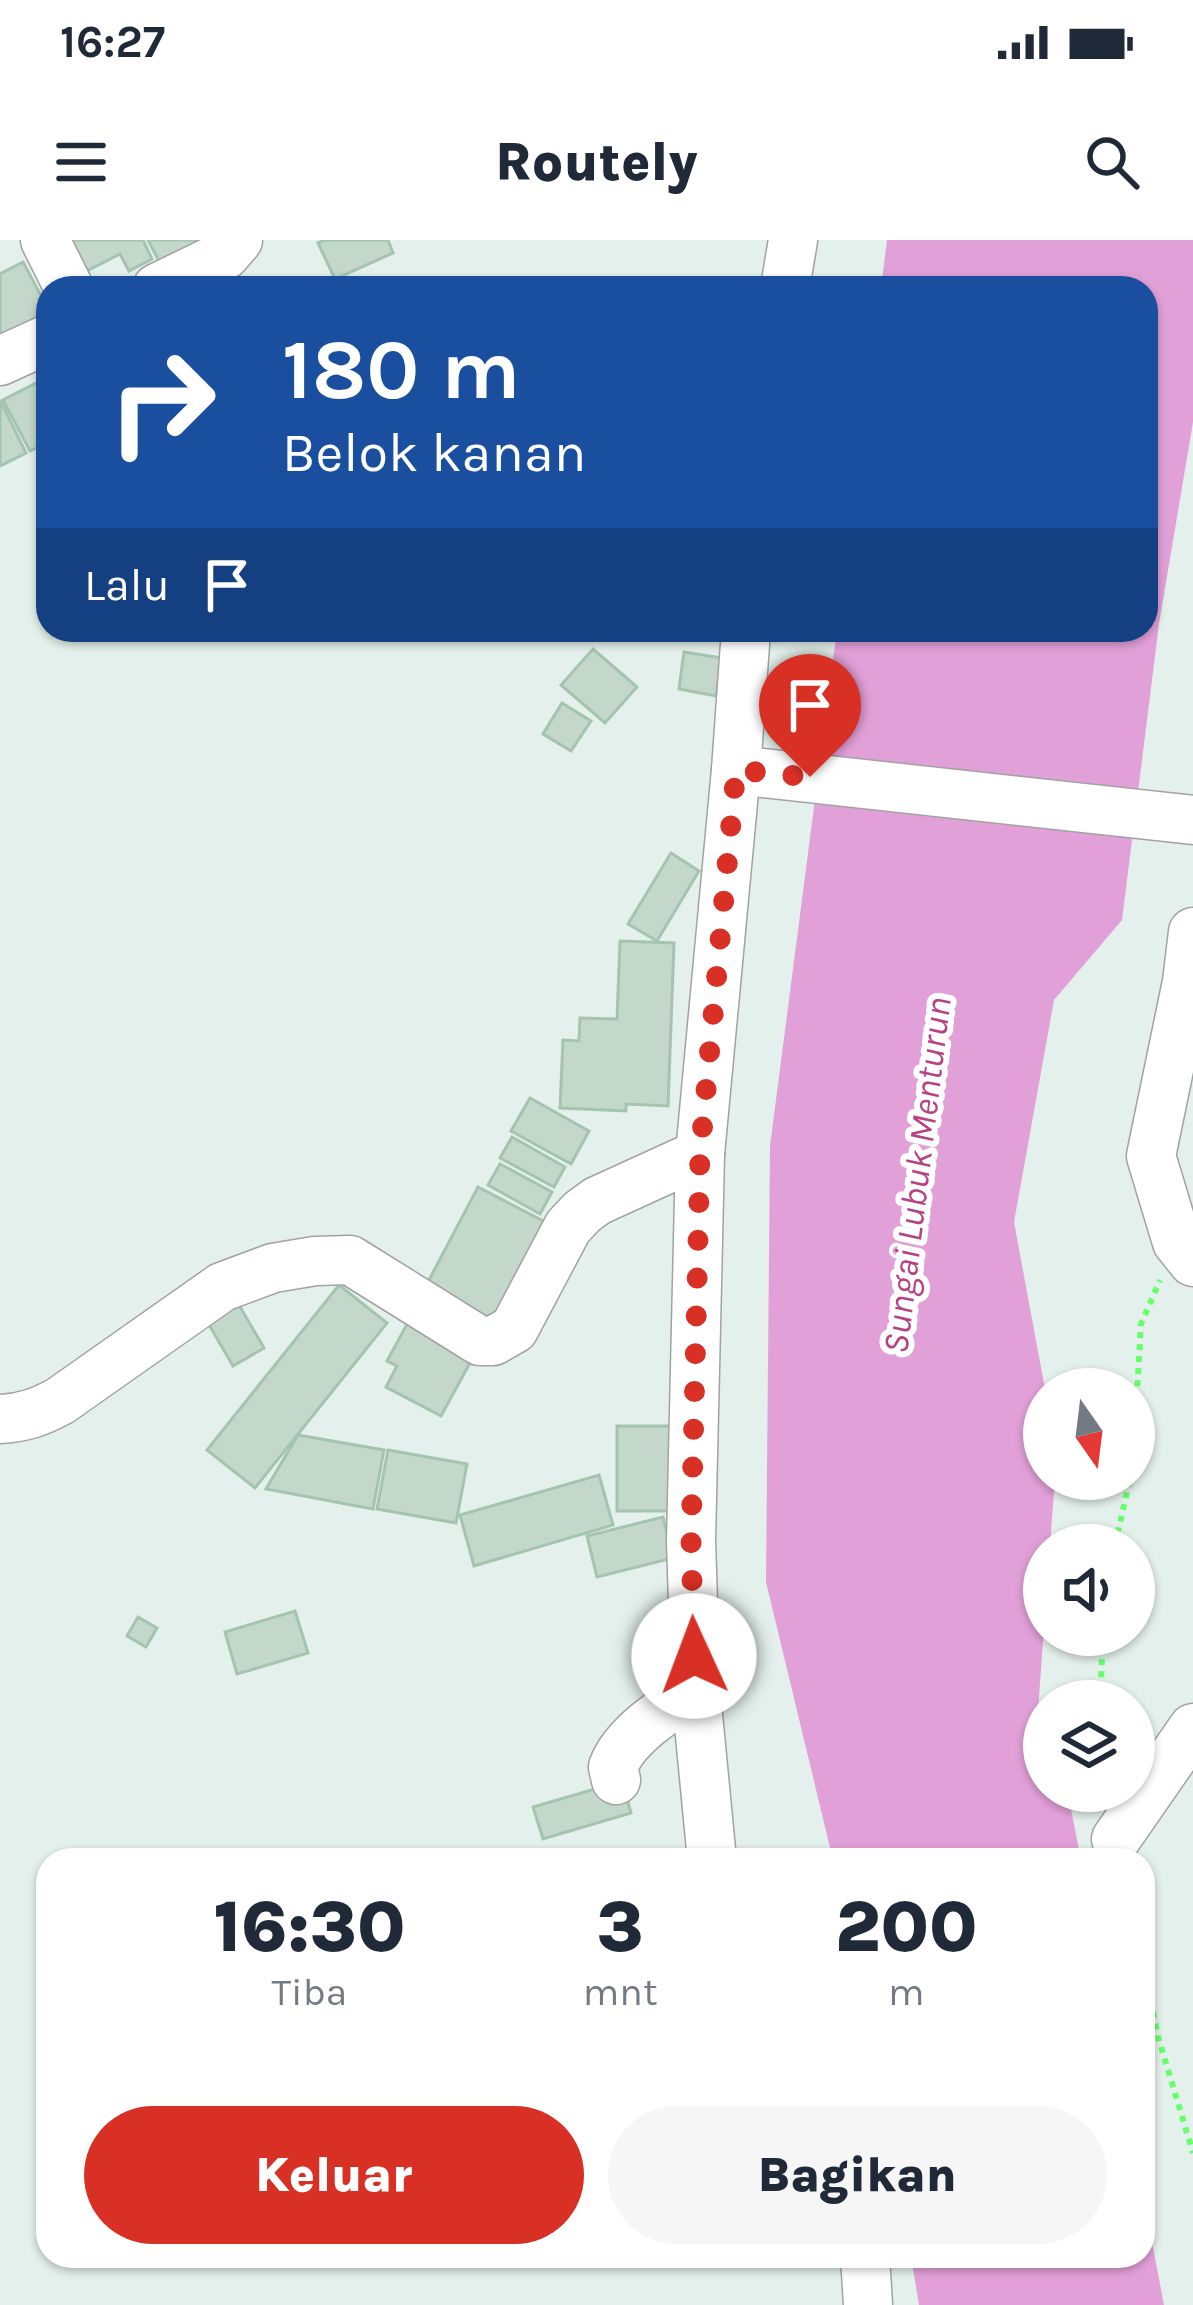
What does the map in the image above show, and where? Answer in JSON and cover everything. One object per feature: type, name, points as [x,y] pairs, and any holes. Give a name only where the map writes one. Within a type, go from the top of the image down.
[{"type":"street","points":[[45,240],[63,276]]},
{"type":"street","points":[[182,276],[225,255],[238,240]]},
{"type":"street","points":[[787,276],[794,240]]},
{"type":"street","points":[[0,361],[36,344]]},
{"type":"street","points":[[711,1848],[696,1694],[691,1541],[700,1154],[750,771],[746,642]]},
{"type":"street","points":[[750,771],[1185,819]]},
{"type":"street","points":[[1185,1252],[1151,1156],[1193,932]]},
{"type":"street","points":[[0,1419],[37,1413],[60,1402],[222,1287],[273,1268],[350,1260],[480,1340],[493,1341],[514,1329],[568,1227],[582,1211],[700,1154]]},
{"type":"street","points":[[616,1780],[613,1767],[623,1748],[664,1711],[696,1694]]},
{"type":"street","points":[[1117,1839],[1193,1728]]},
{"type":"street","points":[[866,2268],[868,2305]]},
{"type":"path","points":[[1138,1368],[1141,1324],[1185,1252]]},
{"type":"path","points":[[1155,2021],[1193,2152]]},
{"type":"water","points":[[887,240],[1193,240],[1193,422],[1158,632],[1158,276],[882,276]]},
{"type":"water","name":"Sungai Lubuk Menturun","points":[[835,642],[1157,642],[1122,920],[1054,1000],[1014,1222],[1041,1368],[1023,1368],[1023,1500],[1053,1500],[1052,1524],[1023,1524],[1023,1656],[1042,1656],[1040,1680],[1023,1680],[1023,1812],[1072,1812],[1079,1848],[830,1848],[766,1582],[770,1146]]},
{"type":"water","points":[[1155,2258],[1164,2305],[919,2305],[913,2268],[1155,2268]]},
{"type":"building","points":[[67,240],[143,240],[152,259],[129,271],[120,254],[83,273]]},
{"type":"building","points":[[148,240],[205,240],[160,263]]},
{"type":"building","points":[[388,240],[393,253],[334,276],[318,243]]},
{"type":"building","points":[[23,262],[36,286],[36,326],[0,346],[0,274]]},
{"type":"building","points":[[36,383],[36,448],[30,451],[3,400]]},
{"type":"building","points":[[0,400],[26,453],[0,466]]},
{"type":"building","points":[[593,649],[637,687],[605,723],[561,685]]},
{"type":"building","points":[[684,652],[722,658],[716,696],[679,689]]},
{"type":"building","points":[[562,703],[591,721],[571,751],[543,734]]},
{"type":"building","points":[[671,853],[699,871],[657,941],[628,924]]},
{"type":"building","points":[[620,941],[674,943],[668,1106],[626,1104],[626,1111],[560,1108],[563,1040],[579,1041],[580,1018],[617,1019]]},
{"type":"building","points":[[530,1098],[589,1131],[571,1164],[511,1131]]},
{"type":"building","points":[[512,1137],[565,1167],[554,1187],[500,1158]]},
{"type":"building","points":[[500,1164],[552,1192],[540,1214],[488,1185]]},
{"type":"building","points":[[478,1187],[545,1222],[487,1332],[420,1297]]},
{"type":"building","points":[[339,1285],[387,1323],[255,1488],[207,1450]]},
{"type":"building","points":[[239,1305],[264,1348],[233,1366],[208,1323]]},
{"type":"building","points":[[412,1315],[477,1350],[441,1416],[386,1387],[397,1366],[387,1361]]},
{"type":"building","points":[[617,1426],[674,1426],[674,1511],[617,1511]]},
{"type":"building","points":[[298,1435],[384,1450],[373,1509],[266,1489]]},
{"type":"building","points":[[388,1450],[467,1464],[456,1523],[377,1509]]},
{"type":"building","points":[[599,1475],[613,1525],[474,1566],[460,1515]]},
{"type":"building","points":[[663,1517],[673,1558],[597,1577],[587,1536]]},
{"type":"building","points":[[295,1611],[308,1653],[237,1674],[225,1632]]},
{"type":"building","points":[[138,1617],[157,1628],[146,1647],[127,1636]]},
{"type":"building","points":[[622,1781],[631,1813],[543,1839],[533,1807]]},
{"type":"route","points":[[694,1656],[691,1541],[700,1154],[736,770],[810,777]]}]
